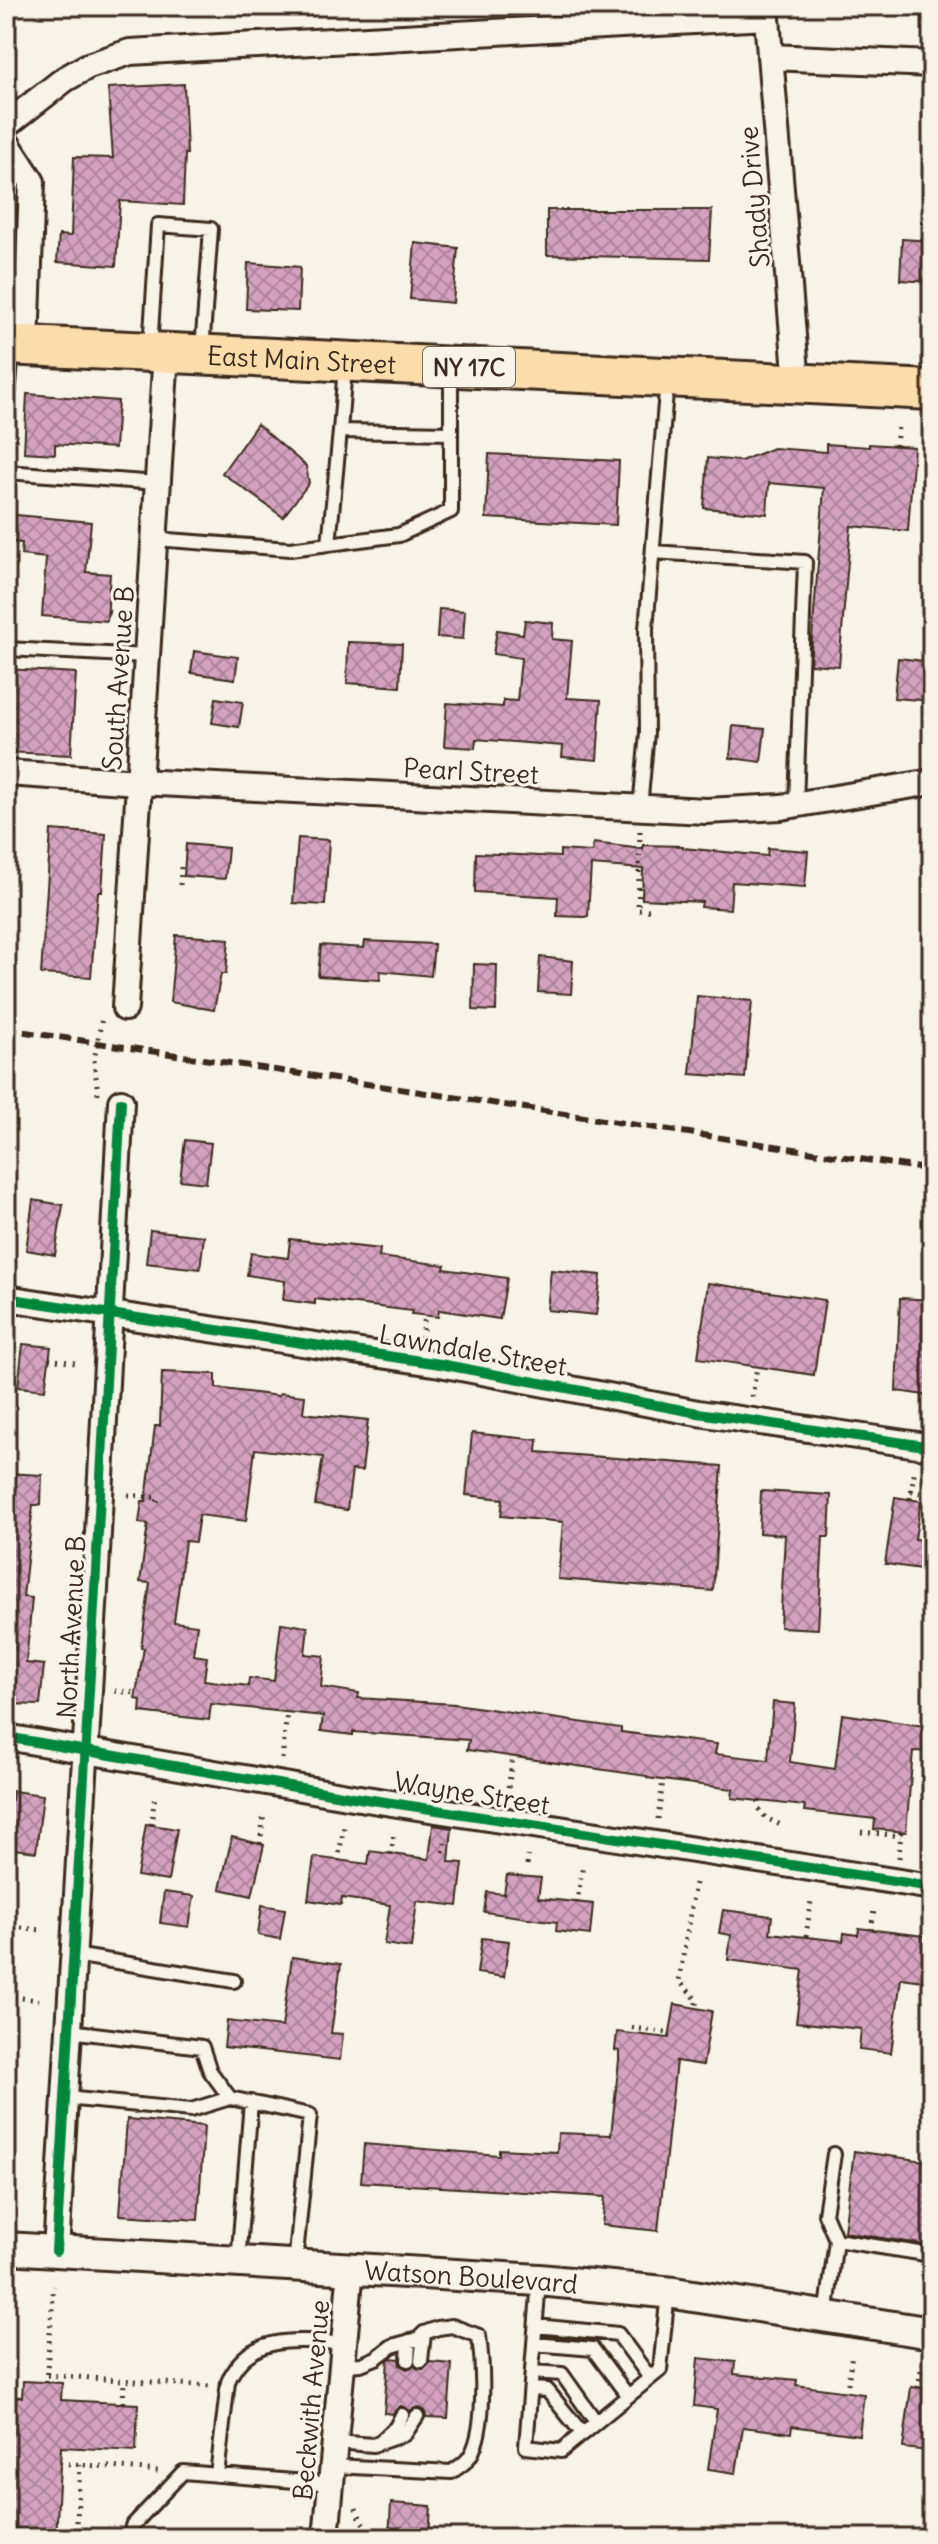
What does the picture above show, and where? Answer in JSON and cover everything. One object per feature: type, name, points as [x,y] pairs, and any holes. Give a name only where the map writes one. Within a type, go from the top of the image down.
[{"type":"main road","name":"East Main Street","points":[[15,346],[932,390]]},
{"type":"street","name":"Shady Drive","points":[[766,12],[797,384]]},
{"type":"street","points":[[6,125],[65,79],[88,66],[130,52],[766,12]]},
{"type":"street","points":[[770,57],[932,64]]},
{"type":"street","points":[[6,142],[32,182],[15,346]]},
{"type":"street","name":"South Avenue B","points":[[125,1008],[158,483],[173,352]]},
{"type":"street","name":"Pearl Street","points":[[6,773],[706,811],[796,804],[932,782]]},
{"type":"street","name":"North Avenue B","points":[[56,2251],[121,1102]]},
{"type":"street","name":"Lawndale Street","points":[[6,1298],[440,1364],[698,1413],[932,1447]]},
{"type":"street","name":"Wayne Street","points":[[6,1737],[279,1784],[932,1887]]},
{"type":"street","name":"Watson Boulevard","points":[[6,2248],[539,2280],[668,2292],[932,2333]]},
{"type":"street","name":"Beckwith Avenue","points":[[326,2538],[351,2268]]},
{"type":"lane","points":[[158,225],[211,229],[173,352],[158,225]]},
{"type":"lane","points":[[6,421],[15,346]]},
{"type":"lane","points":[[329,544],[346,361]]},
{"type":"lane","points":[[155,539],[290,549],[399,535],[451,511],[451,366]]},
{"type":"lane","points":[[640,808],[647,733],[646,629],[667,377]]},
{"type":"lane","points":[[340,431],[451,433]]},
{"type":"lane","points":[[6,472],[158,483]]},
{"type":"lane","points":[[653,552],[805,562],[796,804]]},
{"type":"lane","points":[[6,649],[147,656]]},
{"type":"lane","points":[[74,1955],[234,1981]]},
{"type":"lane","points":[[69,2031],[202,2047],[210,2071],[230,2098]]},
{"type":"lane","points":[[65,2098],[191,2110],[230,2098],[310,2115],[295,2265]]},
{"type":"lane","points":[[238,2262],[251,2102]]},
{"type":"lane","points":[[826,2317],[836,2240],[825,2214],[834,2154]]},
{"type":"lane","points":[[836,2240],[932,2255]]},
{"type":"lane","points":[[539,2280],[526,2447],[561,2451],[660,2370],[668,2292]]},
{"type":"lane","points":[[131,2538],[132,2526],[183,2472],[217,2475],[333,2464],[452,2472],[468,2460],[476,2444],[483,2364],[479,2336],[452,2326],[392,2346],[361,2364],[343,2354],[301,2341],[258,2348],[244,2356],[234,2368],[228,2387],[217,2475]]},
{"type":"lane","points":[[536,2326],[618,2334],[650,2378]]},
{"type":"lane","points":[[409,2341],[415,2360],[424,2333]]},
{"type":"lane","points":[[534,2344],[593,2349],[628,2396]]},
{"type":"lane","points":[[532,2372],[562,2374],[596,2422]]},
{"type":"lane","points":[[531,2389],[547,2390],[582,2433]]},
{"type":"lane","points":[[378,2443],[396,2427],[402,2415]]},
{"type":"lane","points":[[333,2464],[405,2434],[417,2416]]},
{"type":"path","points":[[896,446],[898,426]]},
{"type":"path","points":[[108,612],[122,614]]},
{"type":"path","points":[[640,808],[638,910],[650,910]]},
{"type":"path","points":[[180,885],[181,867],[184,867]]},
{"type":"path","points":[[121,1102],[99,1096],[94,1060],[102,1016],[125,1008]]},
{"type":"path","points":[[422,1341],[425,1315]]},
{"type":"path","points":[[49,1359],[75,1363]]},
{"type":"path","points":[[752,1398],[757,1367]]},
{"type":"path","points":[[911,1491],[930,1495]]},
{"type":"path","points":[[128,1495],[158,1498],[157,1502]]},
{"type":"path","points":[[115,1691],[136,1693]]},
{"type":"path","points":[[279,1784],[287,1712]]},
{"type":"path","points":[[503,1820],[513,1757]]},
{"type":"path","points":[[655,1844],[663,1780]]},
{"type":"path","points":[[151,1825],[155,1796]]},
{"type":"path","points":[[759,1801],[759,1809],[766,1818],[783,1826]]},
{"type":"path","points":[[260,1844],[264,1814]]},
{"type":"path","points":[[338,1861],[344,1827]]},
{"type":"path","points":[[861,1832],[901,1836]]},
{"type":"path","points":[[391,1854],[394,1834]]},
{"type":"path","points":[[443,1852],[445,1843]]},
{"type":"path","points":[[527,1865],[528,1856]]},
{"type":"path","points":[[577,1903],[583,1865]]},
{"type":"path","points":[[695,1883],[679,1981],[697,2000],[695,2008]]},
{"type":"path","points":[[806,1936],[811,1901]]},
{"type":"path","points":[[871,1930],[874,1911]]},
{"type":"path","points":[[21,1928],[42,1930]]},
{"type":"path","points":[[6,1996],[39,2000]]},
{"type":"path","points":[[632,2028],[670,2033]]},
{"type":"path","points":[[46,2382],[54,2286]]},
{"type":"path","points":[[848,2384],[852,2353]]},
{"type":"path","points":[[918,2388],[922,2364]]},
{"type":"path","points":[[47,2375],[228,2387]]},
{"type":"path","points":[[123,2403],[124,2380]]},
{"type":"path","points":[[60,2463],[183,2472]]},
{"type":"path","points":[[76,2538],[80,2465]]},
{"type":"path","points":[[355,2501],[356,2511],[366,2528],[389,2534]]},
{"type":"building","points":[[184,84],[187,154],[183,205],[120,201],[116,266],[57,262],[59,235],[71,236],[74,157],[113,158],[108,88]]},
{"type":"building","points":[[547,210],[712,210],[709,259],[547,255]]},
{"type":"building","points":[[902,239],[932,241],[932,282],[900,280]]},
{"type":"building","points":[[415,243],[458,248],[453,303],[410,299]]},
{"type":"building","points":[[248,263],[300,267],[298,311],[246,309]]},
{"type":"building","points":[[27,394],[118,401],[115,448],[55,444],[55,454],[24,452]]},
{"type":"building","points":[[257,424],[306,466],[309,483],[283,517],[222,473]]},
{"type":"building","points":[[826,444],[914,447],[908,531],[851,526],[839,666],[810,664],[824,488],[769,483],[767,514],[704,508],[708,458],[741,461],[773,448],[826,452]]},
{"type":"building","points":[[489,454],[619,461],[616,525],[486,518]]},
{"type":"building","points":[[6,514],[91,522],[86,572],[110,574],[107,621],[42,616],[46,558],[21,555],[22,543],[6,542]]},
{"type":"building","points":[[439,609],[465,611],[463,639],[437,637]]},
{"type":"building","points":[[525,620],[553,623],[552,639],[572,641],[567,698],[601,700],[597,760],[562,757],[563,746],[476,739],[475,748],[444,746],[447,703],[503,707],[503,700],[517,701],[521,658],[493,654],[497,630],[523,634]]},
{"type":"building","points":[[348,642],[402,644],[400,687],[347,683]]},
{"type":"building","points":[[194,651],[238,657],[235,679],[191,673]]},
{"type":"building","points":[[898,658],[932,662],[932,701],[894,698]]},
{"type":"building","points":[[6,669],[76,673],[71,755],[6,752]]},
{"type":"building","points":[[216,698],[243,702],[239,727],[212,723]]},
{"type":"building","points":[[733,726],[765,729],[761,762],[730,758]]},
{"type":"building","points":[[51,830],[106,834],[91,977],[41,974]]},
{"type":"building","points":[[298,838],[329,840],[325,905],[293,903]]},
{"type":"building","points":[[593,843],[643,849],[643,845],[683,846],[767,856],[768,848],[808,851],[805,887],[732,882],[730,909],[701,907],[702,902],[642,899],[643,869],[591,865],[588,916],[584,917],[557,916],[558,897],[475,892],[476,853],[560,857],[560,850],[592,852]]},
{"type":"building","points":[[186,844],[228,848],[225,879],[184,876]]},
{"type":"building","points":[[176,935],[229,939],[226,974],[221,974],[214,1010],[170,1002]]},
{"type":"building","points":[[365,941],[434,944],[431,976],[380,971],[380,980],[318,976],[321,945],[364,948]]},
{"type":"building","points":[[540,957],[573,961],[571,994],[538,992]]},
{"type":"building","points":[[474,964],[497,965],[496,1011],[473,1010]]},
{"type":"building","points":[[697,996],[752,1001],[745,1078],[690,1074]]},
{"type":"building","points":[[185,1140],[211,1143],[206,1183],[180,1180]]},
{"type":"building","points":[[33,1200],[63,1205],[55,1255],[26,1250]]},
{"type":"building","points":[[150,1230],[204,1236],[200,1269],[146,1263]]},
{"type":"building","points":[[290,1239],[380,1249],[379,1257],[445,1265],[444,1269],[507,1278],[500,1319],[439,1310],[438,1317],[315,1299],[315,1304],[283,1300],[285,1281],[247,1275],[251,1253],[288,1258]]},
{"type":"building","points":[[551,1270],[601,1275],[596,1315],[547,1310]]},
{"type":"building","points":[[708,1283],[825,1300],[814,1375],[698,1358]]},
{"type":"building","points":[[900,1298],[932,1300],[932,1396],[896,1391]]},
{"type":"building","points":[[23,1344],[51,1347],[45,1390],[18,1387]]},
{"type":"building","points":[[162,1372],[216,1374],[216,1388],[305,1396],[303,1413],[368,1420],[362,1471],[352,1470],[347,1510],[315,1505],[323,1457],[255,1449],[246,1521],[199,1515],[195,1542],[185,1541],[174,1622],[197,1625],[193,1655],[207,1657],[204,1680],[248,1686],[249,1678],[274,1681],[281,1623],[308,1627],[305,1654],[324,1656],[321,1687],[359,1693],[358,1698],[455,1704],[621,1728],[621,1732],[717,1744],[715,1754],[768,1760],[773,1702],[795,1704],[790,1762],[835,1769],[842,1714],[932,1727],[932,1752],[913,1751],[906,1832],[874,1829],[875,1819],[804,1811],[805,1806],[732,1798],[733,1789],[467,1750],[469,1740],[321,1731],[323,1716],[211,1704],[209,1720],[140,1712],[141,1700],[135,1699],[150,1583],[140,1582],[148,1524],[139,1523],[142,1501],[146,1501],[155,1426],[160,1426]]},
{"type":"building","points":[[472,1433],[538,1440],[537,1452],[722,1466],[713,1591],[558,1579],[563,1522],[501,1516],[503,1499],[466,1495]]},
{"type":"building","points":[[6,1473],[42,1475],[41,1505],[33,1505],[23,1597],[32,1598],[26,1663],[44,1665],[40,1705],[6,1704]]},
{"type":"building","points":[[761,1491],[831,1495],[829,1537],[823,1537],[818,1629],[780,1627],[785,1535],[759,1533]]},
{"type":"building","points":[[895,1497],[921,1501],[915,1539],[932,1541],[928,1570],[885,1564]]},
{"type":"building","points":[[13,1791],[43,1795],[36,1852],[6,1848],[6,1799],[12,1800]]},
{"type":"building","points":[[146,1824],[177,1829],[168,1881],[137,1876]]},
{"type":"building","points":[[433,1825],[452,1828],[449,1862],[463,1863],[458,1906],[417,1901],[411,1948],[384,1944],[390,1905],[342,1898],[341,1905],[308,1900],[314,1857],[368,1864],[370,1851],[429,1859]]},
{"type":"building","points":[[232,1837],[264,1845],[252,1896],[220,1889]]},
{"type":"building","points":[[507,1875],[541,1878],[538,1898],[593,1904],[590,1935],[556,1931],[557,1922],[484,1912],[487,1892],[504,1894]]},
{"type":"building","points":[[164,1892],[194,1896],[189,1927],[160,1923]]},
{"type":"building","points":[[262,1905],[285,1909],[280,1939],[258,1935]]},
{"type":"building","points":[[723,1910],[772,1916],[770,1933],[843,1941],[844,1933],[858,1935],[859,1928],[932,1937],[932,1982],[901,1978],[891,2053],[859,2049],[861,2029],[796,2022],[803,1970],[728,1960],[731,1935],[719,1933]]},
{"type":"building","points":[[482,1938],[509,1941],[504,1977],[477,1973]]},
{"type":"building","points":[[292,1957],[341,1964],[331,2033],[343,2034],[340,2060],[224,2047],[227,2021],[282,2027]]},
{"type":"building","points":[[675,2004],[712,2011],[703,2065],[676,2061],[658,2231],[602,2225],[605,2197],[361,2182],[364,2144],[499,2155],[499,2149],[557,2152],[558,2133],[611,2135],[619,2060],[619,2051],[615,2050],[617,2032],[669,2038]]},
{"type":"building","points":[[127,2119],[204,2126],[198,2220],[120,2215]]},
{"type":"building","points":[[854,2151],[932,2162],[932,2246],[844,2232]]},
{"type":"building","points":[[390,2358],[399,2359],[400,2365],[407,2369],[414,2366],[424,2369],[430,2362],[452,2364],[448,2418],[426,2417],[425,2411],[418,2407],[410,2411],[401,2406],[392,2414],[384,2413]]},
{"type":"building","points":[[698,2358],[735,2362],[734,2374],[797,2380],[796,2385],[864,2394],[859,2435],[792,2426],[791,2433],[743,2427],[736,2473],[708,2469],[717,2409],[694,2406]]},
{"type":"building","points":[[23,2381],[62,2383],[61,2400],[138,2404],[136,2451],[61,2447],[56,2538],[6,2538],[6,2396],[22,2397]]},
{"type":"building","points":[[911,2387],[932,2389],[932,2419],[927,2451],[903,2448]]},
{"type":"building","points":[[391,2503],[431,2506],[429,2538],[389,2538]]},
{"type":"railway","points":[[6,1029],[932,1170]]},
{"type":"cycle path","points":[[56,2251],[121,1102]]},
{"type":"cycle path","points":[[6,1298],[440,1364],[698,1413],[932,1447]]},
{"type":"cycle path","points":[[6,1737],[353,1797],[932,1887]]}]
